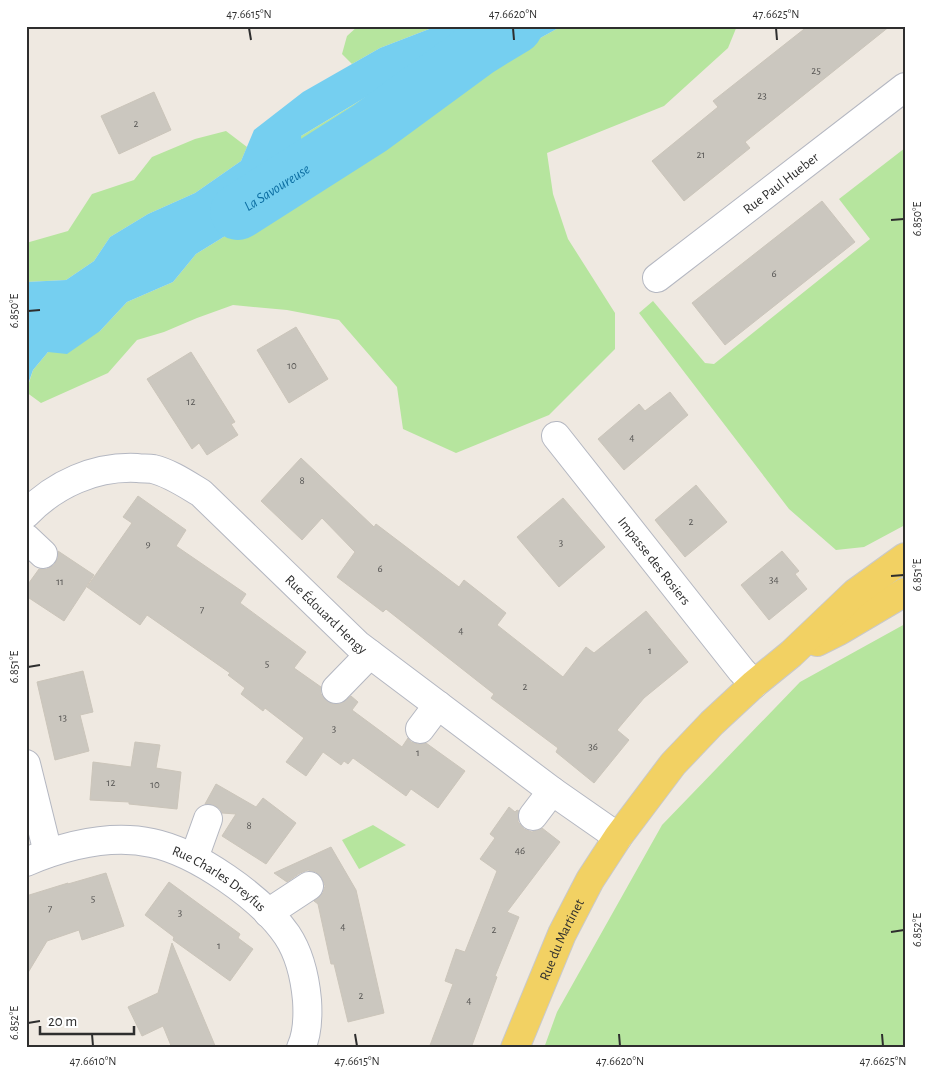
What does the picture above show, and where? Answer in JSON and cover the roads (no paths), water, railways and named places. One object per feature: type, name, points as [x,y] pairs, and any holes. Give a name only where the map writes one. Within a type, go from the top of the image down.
[{"type":"main road","points":[[791,654],[855,593],[905,558]]},
{"type":"main road","points":[[791,654],[838,631],[905,592]]},
{"type":"main road","name":"Rue du Martinet","points":[[515,1048],[562,934],[590,880],[618,837],[678,758],[712,722],[791,654]]},
{"type":"street","name":"Rue Paul Hueber","points":[[657,278],[905,87]]},
{"type":"street","name":"Impasse des Rosiers","points":[[556,436],[754,684]]},
{"type":"street","name":"Rue Édouard Hengy","points":[[26,514],[56,490],[87,474],[128,468],[152,469],[176,478],[201,493],[358,645],[552,791],[618,837]]},
{"type":"street","points":[[336,690],[370,654]]},
{"type":"street","points":[[420,729],[438,705]]},
{"type":"street","points":[[26,764],[37,858]]},
{"type":"street","points":[[533,816],[552,791]]},
{"type":"street","points":[[194,858],[208,819]]},
{"type":"street","name":"Rue Charles Dreyfus","points":[[37,858],[89,843],[124,839],[151,842],[194,858],[251,896],[287,936],[299,962],[306,991],[308,1016],[304,1043],[301,1048]]},
{"type":"street","points":[[268,913],[309,886]]},
{"type":"water","points":[[437,26],[562,26],[475,74],[406,73],[301,136],[303,193],[243,225],[196,254],[173,282],[127,302],[100,331],[67,354],[48,352],[33,370],[26,390],[26,282],[66,280],[94,261],[110,237],[148,214],[195,193],[241,161],[254,130],[303,92],[380,48]]},
{"type":"waterway","name":"La Savoureuse","points":[[238,212],[370,128],[479,48],[515,26]]}]
